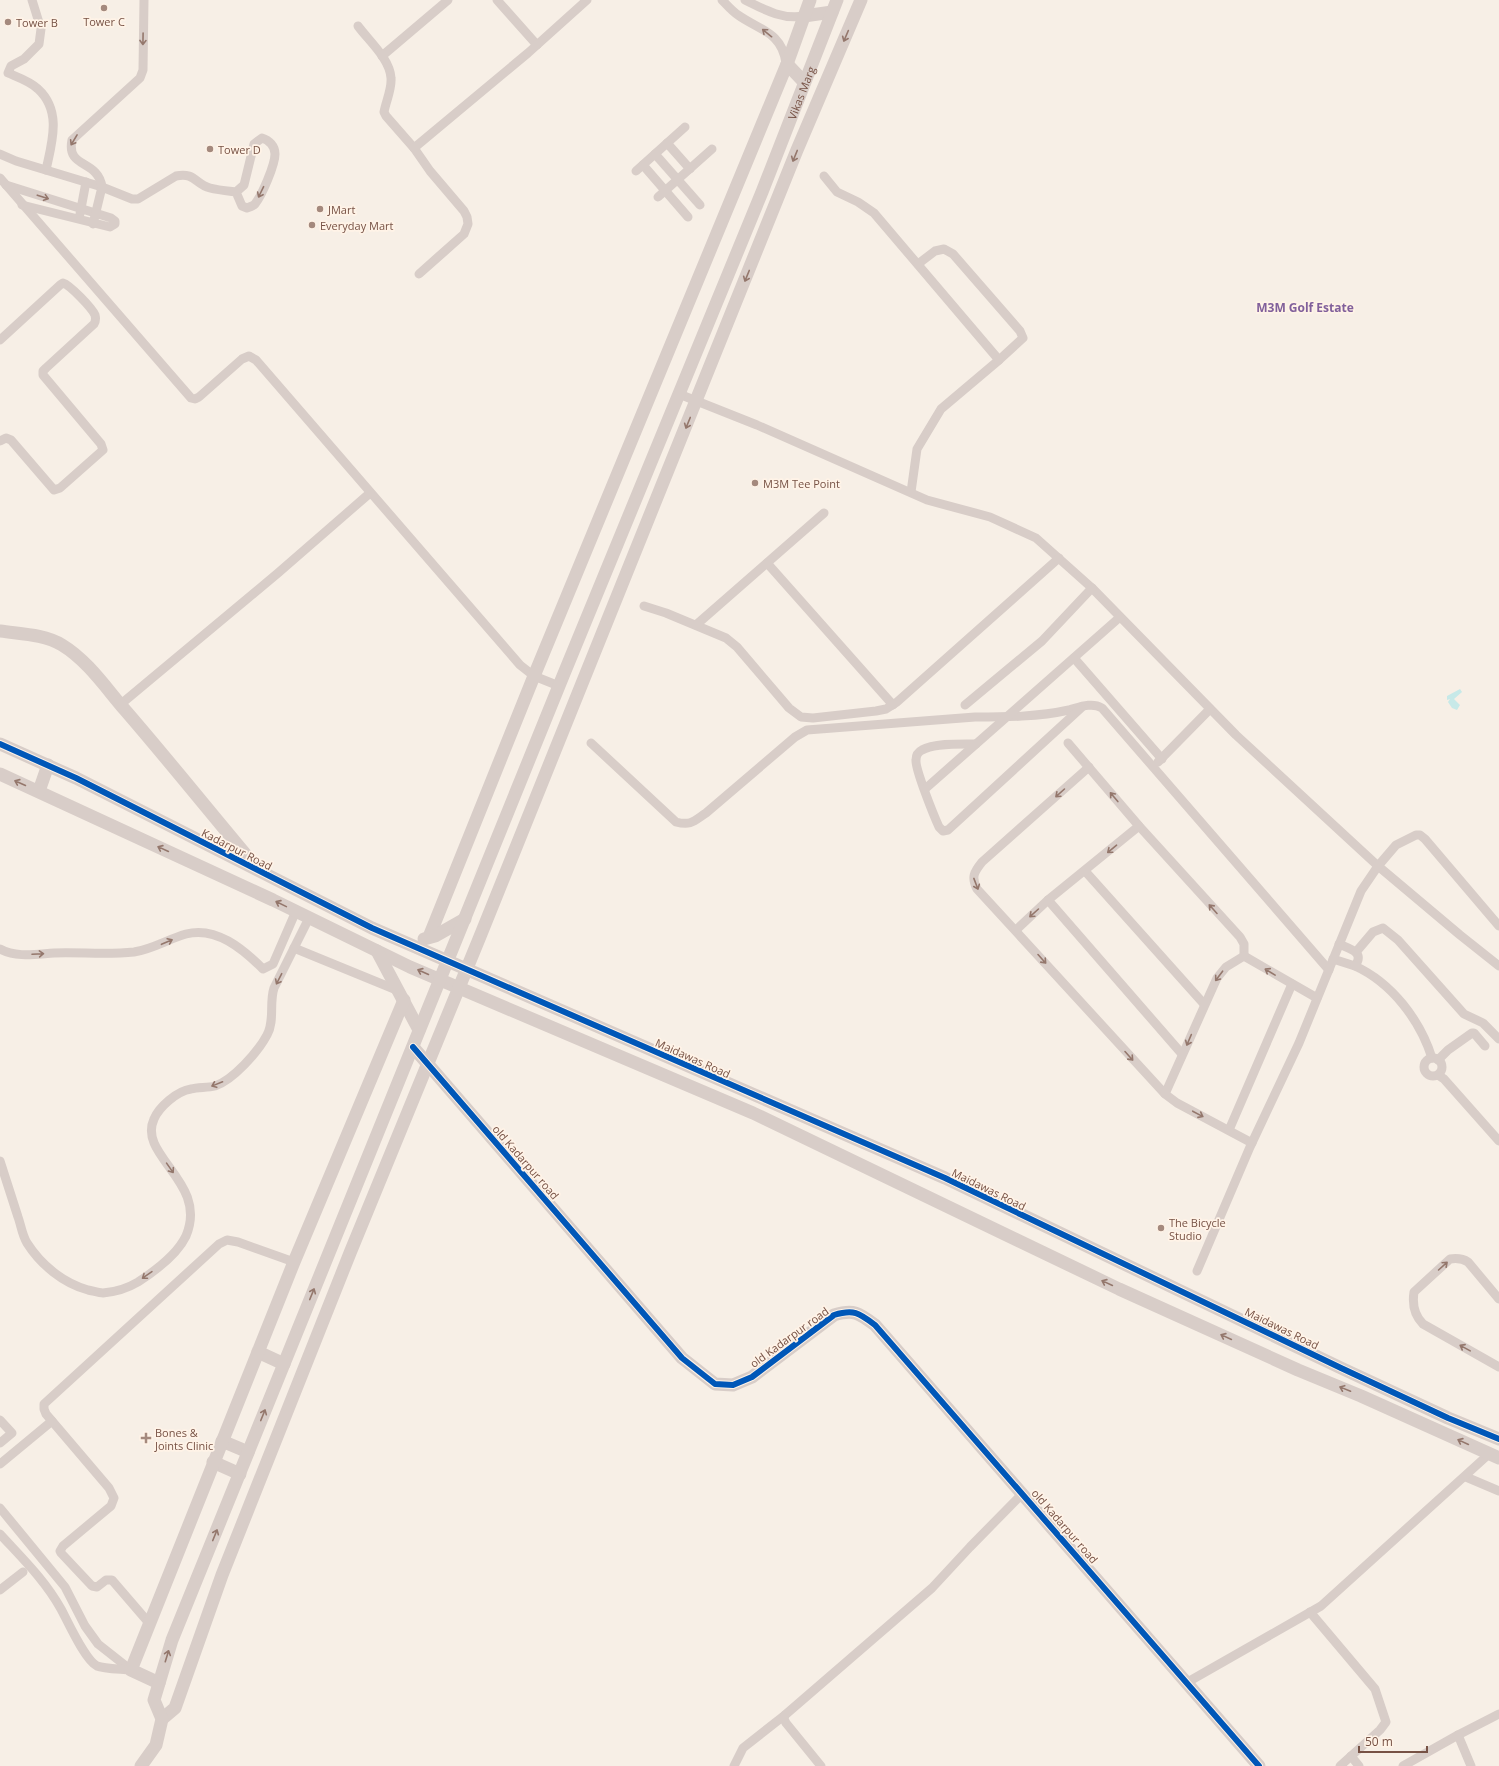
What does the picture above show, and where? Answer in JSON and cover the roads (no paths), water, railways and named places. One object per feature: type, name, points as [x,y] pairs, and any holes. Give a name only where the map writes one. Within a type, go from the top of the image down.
[{"type":"street","points":[[32,0],[41,29],[39,44],[24,59],[10,66],[4,73],[38,88],[51,107],[54,120],[53,140],[46,170]]},
{"type":"street","points":[[93,224],[102,186],[98,175],[71,154],[70,149],[72,140],[140,78],[143,70],[144,0]]},
{"type":"street","points":[[382,56],[448,0]]},
{"type":"street","points":[[497,0],[537,45]]},
{"type":"street","points":[[414,148],[537,45],[587,0]]},
{"type":"street","points":[[722,0],[738,16],[748,20],[767,32],[779,43],[785,51],[787,64],[804,82]]},
{"type":"street","points":[[745,0],[763,9],[787,17],[832,12]]},
{"type":"street","points":[[429,937],[534,676],[787,64],[810,0]]},
{"type":"street","name":"Vikas Marg","points":[[162,1719],[154,1700],[172,1640],[679,394],[837,0]]},
{"type":"street","points":[[141,1766],[156,1745],[162,1719],[175,1708],[222,1575],[350,1253],[459,989],[797,150],[861,0]]},
{"type":"street","points":[[748,20],[754,5]]},
{"type":"street","points":[[358,26],[382,56],[391,78],[384,112],[414,148],[430,171],[464,211],[467,217],[468,224],[464,234],[419,274]]},
{"type":"street","points":[[636,171],[686,127]]},
{"type":"street","points":[[262,138],[266,139],[272,146],[275,156],[268,177],[255,204],[247,208],[242,206],[236,192],[244,185],[254,144],[262,138]]},
{"type":"street","points":[[667,143],[690,169]]},
{"type":"street","points":[[658,197],[712,149]]},
{"type":"street","points":[[0,154],[16,161],[102,186],[132,199],[138,199],[176,176],[183,175],[189,175],[211,188],[236,192]]},
{"type":"street","points":[[655,154],[700,205]]},
{"type":"street","points":[[643,165],[688,217]]},
{"type":"street","points":[[824,176],[837,192],[858,202],[874,213],[999,360]]},
{"type":"street","points":[[3,182],[187,395],[195,399],[199,397],[242,359],[249,356],[253,358],[513,657],[534,676],[559,686]]},
{"type":"street","points":[[3,182],[80,209],[114,219],[115,224],[110,227],[93,224],[22,205]]},
{"type":"street","points":[[79,220],[86,182]]},
{"type":"street","points":[[911,492],[917,449],[941,409],[1023,338],[1020,331],[1008,316],[953,254],[944,249],[935,251],[918,264]]},
{"type":"street","points":[[0,340],[60,285],[63,284],[70,287],[94,313],[96,321],[43,371],[43,375],[101,444],[102,450],[60,488],[54,490],[11,440],[6,438],[0,442]]},
{"type":"street","points":[[679,394],[757,425],[911,492],[926,500],[990,517],[1036,538],[1092,588],[1236,735],[1378,866],[1499,966]]},
{"type":"street","points":[[121,704],[278,573],[370,493]]},
{"type":"street","points":[[696,625],[824,513]]},
{"type":"street","points":[[644,606],[696,625],[726,638],[737,647],[789,708],[801,716],[813,718],[876,711],[886,709],[893,705],[1059,558]]},
{"type":"street","points":[[768,563],[893,705]]},
{"type":"street","points":[[965,705],[1042,641],[1092,588]]},
{"type":"street","points":[[925,789],[1120,618]]},
{"type":"street","points":[[0,631],[42,637],[61,644],[82,661],[121,704],[261,873]]},
{"type":"street","points":[[1074,658],[1162,759]]},
{"type":"street","points":[[591,743],[676,822],[686,825],[692,823],[706,813],[795,737],[807,730],[975,716],[1007,717],[1053,714],[1097,705],[1102,708],[1329,970]]},
{"type":"street","points":[[976,744],[929,747],[920,751],[915,762],[939,827],[943,831],[948,830],[1082,707]]},
{"type":"street","points":[[1152,767],[1162,759],[1210,709]]},
{"type":"street","points":[[1068,743],[1139,826],[1240,937],[1244,944],[1244,956]]},
{"type":"street","name":"Kadarpur Road","points":[[0,744],[80,780],[261,873],[400,941],[466,969]]},
{"type":"street","points":[[39,791],[48,765]]},
{"type":"street","points":[[1089,767],[982,862],[974,872],[973,882],[977,889],[1016,930],[1152,1082],[1177,1103],[1252,1143]]},
{"type":"street","points":[[0,774],[459,989],[753,1113],[1119,1289],[1496,1453],[1466,1477],[1321,1606],[1186,1683]]},
{"type":"street","points":[[1016,930],[1048,900],[1139,826]]},
{"type":"street","points":[[1197,1271],[1252,1143],[1299,1043],[1361,891],[1378,866],[1396,846],[1407,839],[1420,836],[1425,839],[1499,926]]},
{"type":"street","points":[[1085,871],[1204,1004]]},
{"type":"street","points":[[1048,900],[1182,1054]]},
{"type":"street","points":[[0,949],[23,954],[123,952],[146,949],[186,934],[213,934],[226,939],[237,946],[263,969],[273,964],[296,912]]},
{"type":"street","points":[[0,1161],[26,1241],[45,1264],[70,1284],[102,1293],[132,1286],[154,1270],[178,1248],[186,1237],[190,1222],[191,1210],[189,1199],[184,1189],[158,1150],[152,1136],[152,1124],[154,1118],[160,1110],[185,1090],[214,1086],[222,1082],[253,1056],[268,1034],[271,1020],[272,995],[309,918]]},
{"type":"street","points":[[400,941],[420,940],[429,937],[452,927],[465,919]]},
{"type":"street","points":[[1356,952],[1373,932],[1383,928],[1398,940],[1464,1014],[1483,1023],[1499,1039]]},
{"type":"street","points":[[1339,944],[1359,955],[1359,960],[1355,966]]},
{"type":"street","points":[[295,946],[402,995]]},
{"type":"street","points":[[377,950],[402,995],[419,1030]]},
{"type":"street","points":[[1244,956],[1317,998]]},
{"type":"street","points":[[1165,1094],[1204,1004],[1217,978],[1226,967],[1244,956]]},
{"type":"street","points":[[1333,959],[1367,971],[1383,984],[1413,1017],[1435,1059],[1443,1068],[1438,1075]]},
{"type":"street","name":"Maidawas Road","points":[[466,969],[945,1178],[1341,1368],[1448,1418],[1499,1439]]},
{"type":"street","points":[[1229,1130],[1292,984]]},
{"type":"street","points":[[131,1670],[213,1462],[402,995]]},
{"type":"street","points":[[1485,1046],[1474,1033],[1472,1033],[1435,1059],[1425,1063],[1424,1069],[1430,1076],[1438,1075],[1444,1079],[1499,1141]]},
{"type":"street","name":"old Kadarpur road","points":[[413,1046],[682,1358],[715,1384],[733,1385],[752,1377],[834,1315],[847,1311],[862,1314],[876,1325],[1259,1766]]},
{"type":"street","points":[[149,1623],[112,1580],[106,1580],[97,1587],[92,1586],[60,1551],[63,1546],[112,1506],[114,1498],[108,1488],[52,1421],[44,1409],[44,1404],[219,1244],[227,1240],[238,1242],[294,1262]]},
{"type":"street","points":[[1499,1299],[1468,1262],[1462,1258],[1456,1258],[1450,1259],[1414,1292],[1413,1308],[1418,1319],[1423,1324],[1499,1366]]},
{"type":"street","points":[[258,1352],[284,1364]]},
{"type":"street","points":[[0,1420],[12,1433],[0,1443]]},
{"type":"street","points":[[0,1464],[52,1421]]},
{"type":"street","points":[[222,1441],[248,1452]]},
{"type":"street","points":[[213,1462],[240,1474]]},
{"type":"street","points":[[1466,1477],[1499,1491]]},
{"type":"street","points":[[734,1766],[743,1748],[785,1715],[932,1588],[1023,1493]]},
{"type":"street","points":[[0,1508],[65,1587],[88,1631],[98,1644],[131,1670],[159,1683]]},
{"type":"street","points":[[0,1534],[44,1582],[53,1595],[80,1644],[92,1661],[97,1666],[131,1670]]},
{"type":"street","points":[[0,1590],[23,1572]]},
{"type":"street","points":[[1310,1612],[1375,1689],[1386,1722],[1380,1730],[1340,1766]]},
{"type":"street","points":[[785,1715],[784,1719],[786,1723],[821,1766]]},
{"type":"street","points":[[1403,1766],[1458,1735],[1498,1718]]},
{"type":"street","points":[[1458,1735],[1471,1766]]},
{"type":"street","points":[[1351,1756],[1359,1766]]},
{"type":"water","points":[[1460,689],[1462,692],[1454,699],[1460,705],[1457,710],[1452,708],[1448,702],[1450,699],[1447,700],[1447,696]]},
{"type":"place","name":"Tower C","points":[[104,8]]},
{"type":"place","name":"Tower B","points":[[8,22]]},
{"type":"place","name":"Tower D","points":[[210,149]]},
{"type":"place","name":"JMart","points":[[320,209]]},
{"type":"place","name":"Everyday Mart","points":[[312,225]]},
{"type":"place","name":"M3M Tee Point","points":[[755,483]]},
{"type":"place","name":"The Bicycle Studio","points":[[1161,1228]]},
{"type":"place","name":"Bones & Joints Clinic","points":[[146,1438]]},
{"type":"district","name":"M3M Golf Estate","points":[[1305,307]]}]
